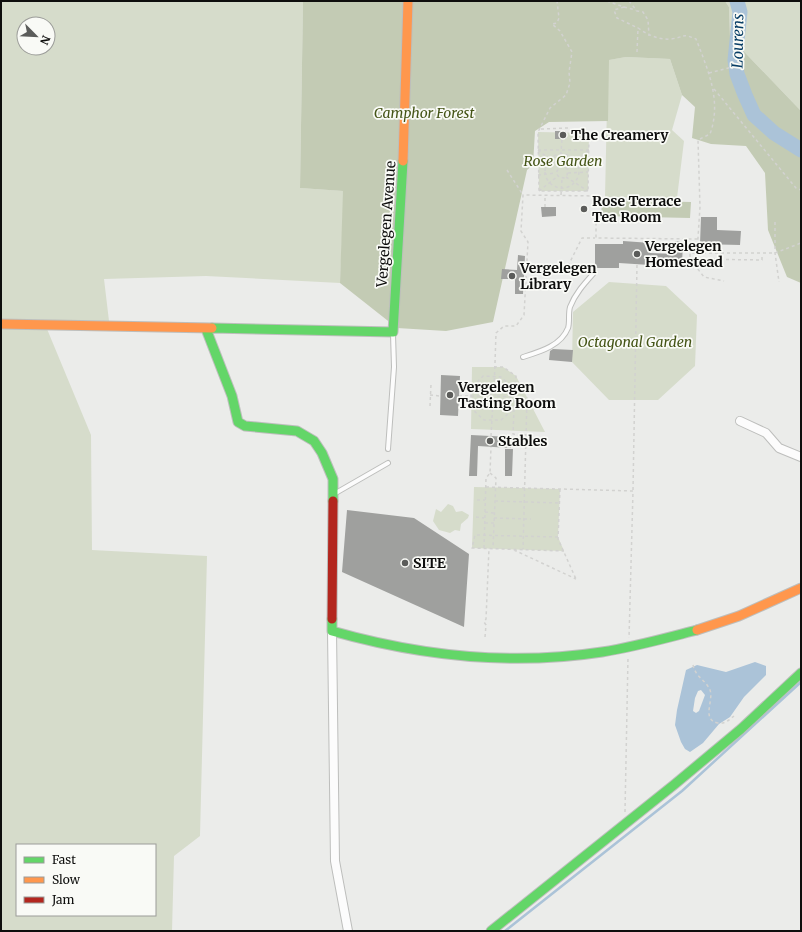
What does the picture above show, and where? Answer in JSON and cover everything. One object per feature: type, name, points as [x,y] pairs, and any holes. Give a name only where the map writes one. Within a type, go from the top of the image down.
[{"type":"street","name":"Vergelegen Avenue","points":[[393,332],[404,152],[408,1]]},
{"type":"street","points":[[1,324],[393,332]]},
{"type":"street","points":[[206,329],[232,396],[238,422],[245,426],[297,431],[309,437],[322,453],[333,479],[332,631],[335,854],[348,931]]},
{"type":"street","points":[[740,421],[766,433],[779,448],[801,457]]},
{"type":"street","points":[[332,631],[355,638],[407,649],[450,655],[489,657],[569,655],[602,652],[716,624],[750,611],[801,588]]},
{"type":"street","points":[[491,931],[627,823],[741,729],[801,673]]},
{"type":"lane","points":[[522,357],[543,351],[563,338],[569,327],[570,308],[576,294],[593,274]]},
{"type":"lane","name":"Vergelegen Avenue","points":[[388,449],[394,367],[393,332]]},
{"type":"lane","points":[[333,494],[343,487],[388,464]]},
{"type":"path","points":[[539,191],[538,132],[541,129],[550,108],[566,95],[570,83],[569,72],[572,52],[560,31],[552,24],[557,23],[559,18],[557,1]]},
{"type":"path","points":[[607,1],[643,12],[648,20],[649,36]]},
{"type":"path","points":[[629,1],[637,11]]},
{"type":"path","points":[[624,7],[614,10],[617,18],[638,28],[649,36],[671,39],[685,34],[696,39],[714,89],[713,126],[710,134],[698,140],[700,206],[697,253]]},
{"type":"path","points":[[637,52],[638,28]]},
{"type":"path","points":[[709,73],[736,66]]},
{"type":"path","points":[[714,89],[791,183],[796,188],[801,190]]},
{"type":"path","points":[[541,129],[560,130],[568,128],[589,133],[588,191]]},
{"type":"path","points":[[556,173],[560,167],[562,139]]},
{"type":"path","points":[[538,150],[589,150]]},
{"type":"path","points":[[538,150],[549,160],[560,167],[567,169]]},
{"type":"path","points":[[567,169],[589,150]]},
{"type":"path","points":[[561,154],[570,156],[576,161],[579,172],[575,183],[568,188],[561,190],[549,183],[545,174],[546,165],[549,160],[561,154]]},
{"type":"path","points":[[566,177],[568,173],[567,169]]},
{"type":"path","points":[[507,170],[523,195],[521,231],[528,242],[525,273],[524,315],[516,326],[504,326],[496,332],[494,393],[497,396],[527,398],[523,549]]},
{"type":"path","points":[[568,173],[589,172]]},
{"type":"path","points":[[538,175],[556,173]]},
{"type":"path","points":[[556,173],[558,176],[562,178],[566,177],[588,191]]},
{"type":"path","points":[[539,191],[558,176]]},
{"type":"path","points":[[561,195],[562,178]]},
{"type":"path","points":[[539,191],[588,191]]},
{"type":"path","points":[[523,195],[596,196],[596,238]]},
{"type":"path","points":[[545,195],[545,207]]},
{"type":"path","points":[[775,222],[775,253],[779,282]]},
{"type":"path","points":[[525,273],[565,272],[582,238],[700,239]]},
{"type":"path","points":[[724,281],[704,277],[690,259],[690,253],[775,253],[801,244]]},
{"type":"path","points":[[721,253],[721,260]]},
{"type":"path","points":[[690,259],[762,260],[762,254]]},
{"type":"path","points":[[627,823],[624,809],[633,491],[637,264]]},
{"type":"path","points":[[494,367],[503,368],[516,376],[513,434],[526,435]]},
{"type":"path","points":[[514,409],[501,420],[484,420],[471,408],[471,389],[483,376],[501,377],[515,390]]},
{"type":"path","points":[[430,406],[431,384]]},
{"type":"path","points":[[459,396],[489,396],[494,393]]},
{"type":"path","points":[[430,396],[440,396]]},
{"type":"path","points":[[489,396],[493,401]]},
{"type":"path","points":[[492,436],[493,401],[496,400],[497,396]]},
{"type":"path","points":[[484,548],[486,478],[490,473],[491,447]]},
{"type":"path","points":[[490,473],[496,478],[493,548]]},
{"type":"path","points":[[486,487],[633,491]]},
{"type":"path","points":[[513,549],[576,579],[558,538],[560,489]]},
{"type":"path","points":[[477,500],[485,500]]},
{"type":"path","points":[[495,501],[559,503]]},
{"type":"path","points":[[485,512],[494,513]]},
{"type":"path","points":[[476,517],[485,518]]},
{"type":"path","points":[[494,518],[530,519]]},
{"type":"path","points":[[485,523],[494,523]]},
{"type":"path","points":[[558,538],[473,535],[472,548],[564,551]]},
{"type":"path","points":[[485,637],[486,624],[484,622],[486,619],[489,548]]},
{"type":"path","points":[[693,665],[697,677],[705,683],[710,692],[709,714],[711,719],[718,723],[726,723],[734,716]]},
{"type":"green space","points":[[1,1],[303,1],[300,188],[344,191],[340,283],[206,276],[104,279],[109,321],[1,319]]},
{"type":"green space","name":"Camphor Forest","points":[[303,1],[725,1],[729,7],[730,37],[801,111],[801,283],[787,277],[768,230],[765,173],[746,146],[711,144],[692,138],[695,107],[682,95],[670,59],[626,57],[609,60],[608,121],[549,122],[535,131],[533,165],[527,170],[493,322],[446,331],[397,328],[340,283],[343,191],[300,188]]},
{"type":"green space","points":[[725,1],[801,1],[801,111],[730,37],[729,7]]},
{"type":"green space","points":[[626,57],[670,59],[682,95],[672,130],[684,141],[677,198],[605,197],[608,60]]},
{"type":"green space","name":"Rose Garden","points":[[538,132],[589,133],[588,191],[539,191]]},
{"type":"green space","points":[[602,200],[691,202],[690,218],[601,216]]},
{"type":"green space","name":"Octagonal Garden","points":[[609,282],[666,286],[697,315],[695,366],[658,400],[609,400],[572,362],[573,312]]},
{"type":"green space","points":[[1,328],[47,329],[91,435],[92,550],[207,556],[200,836],[174,856],[172,931],[1,931]]},
{"type":"green space","points":[[472,367],[503,367],[516,376],[545,432],[471,429]]},
{"type":"green space","points":[[474,487],[560,489],[558,537],[564,551],[472,548]]},
{"type":"green space","points":[[448,504],[453,506],[456,512],[462,511],[469,515],[468,518],[461,524],[460,531],[455,530],[450,533],[439,530],[433,521],[436,509],[441,512]]},
{"type":"water","points":[[755,662],[766,666],[766,675],[744,697],[730,717],[719,724],[703,743],[690,752],[685,749],[681,742],[675,725],[686,670],[697,665],[726,672]],"holes":[[[701,690],[705,695],[699,711],[696,713],[693,711],[695,698],[698,691]]]},
{"type":"building","points":[[555,131],[566,131],[566,139],[555,139]]},
{"type":"building","points":[[541,207],[556,207],[556,216],[542,217]]},
{"type":"building","points":[[701,217],[717,217],[717,230],[741,231],[740,245],[700,244]]},
{"type":"building","points":[[623,241],[651,243],[650,253],[674,254],[675,241],[683,242],[682,264],[650,262],[650,265],[619,263],[619,268],[595,268],[595,244],[623,244]]},
{"type":"building","name":"Vergelegen Library","points":[[518,255],[525,256],[523,294],[515,294],[515,279],[501,279],[502,269],[517,270]]},
{"type":"building","points":[[553,349],[573,350],[572,362],[549,360],[550,351]]},
{"type":"building","points":[[441,375],[460,376],[458,416],[440,415]]},
{"type":"building","points":[[471,435],[511,437],[511,448],[478,446],[477,476],[469,476]]},
{"type":"building","points":[[505,449],[513,449],[512,476],[505,476]]},
{"type":"building","name":"SITE","points":[[347,510],[414,518],[469,554],[464,627],[342,572]]},
{"type":"waterway","name":"Lourens","points":[[737,1],[740,12],[735,60],[737,74],[745,95],[754,115],[774,133],[801,150]]},
{"type":"waterway","points":[[505,931],[682,791],[801,682]]},
{"type":"traffic: fast","points":[[212,328],[393,332],[403,161]]},
{"type":"traffic: fast","points":[[206,329],[232,396],[238,422],[245,426],[297,431],[314,441],[322,453],[333,479],[333,501]]},
{"type":"traffic: fast","points":[[332,619],[332,631],[365,640],[432,652],[500,658],[534,658],[602,652],[638,645],[697,630]]},
{"type":"traffic: fast","points":[[491,931],[675,784],[741,729],[801,673]]},
{"type":"traffic: slow","points":[[403,161],[408,1]]},
{"type":"traffic: slow","points":[[1,324],[212,328]]},
{"type":"traffic: slow","points":[[697,630],[739,616],[801,588]]},
{"type":"traffic: jam","points":[[332,619],[333,501]]},
{"type":"place","name":"The Creamery","points":[[563,135]]},
{"type":"place","name":"Rose Terrace Tea Room","points":[[584,209]]},
{"type":"place","name":"Vergelegen Homestead","points":[[637,254]]},
{"type":"place","name":"Vergelegen Library","points":[[512,276]]},
{"type":"place","name":"Vergelegen Tasting Room","points":[[450,395]]},
{"type":"place","name":"Stables","points":[[490,441]]},
{"type":"place","name":"SITE","points":[[405,563]]}]
